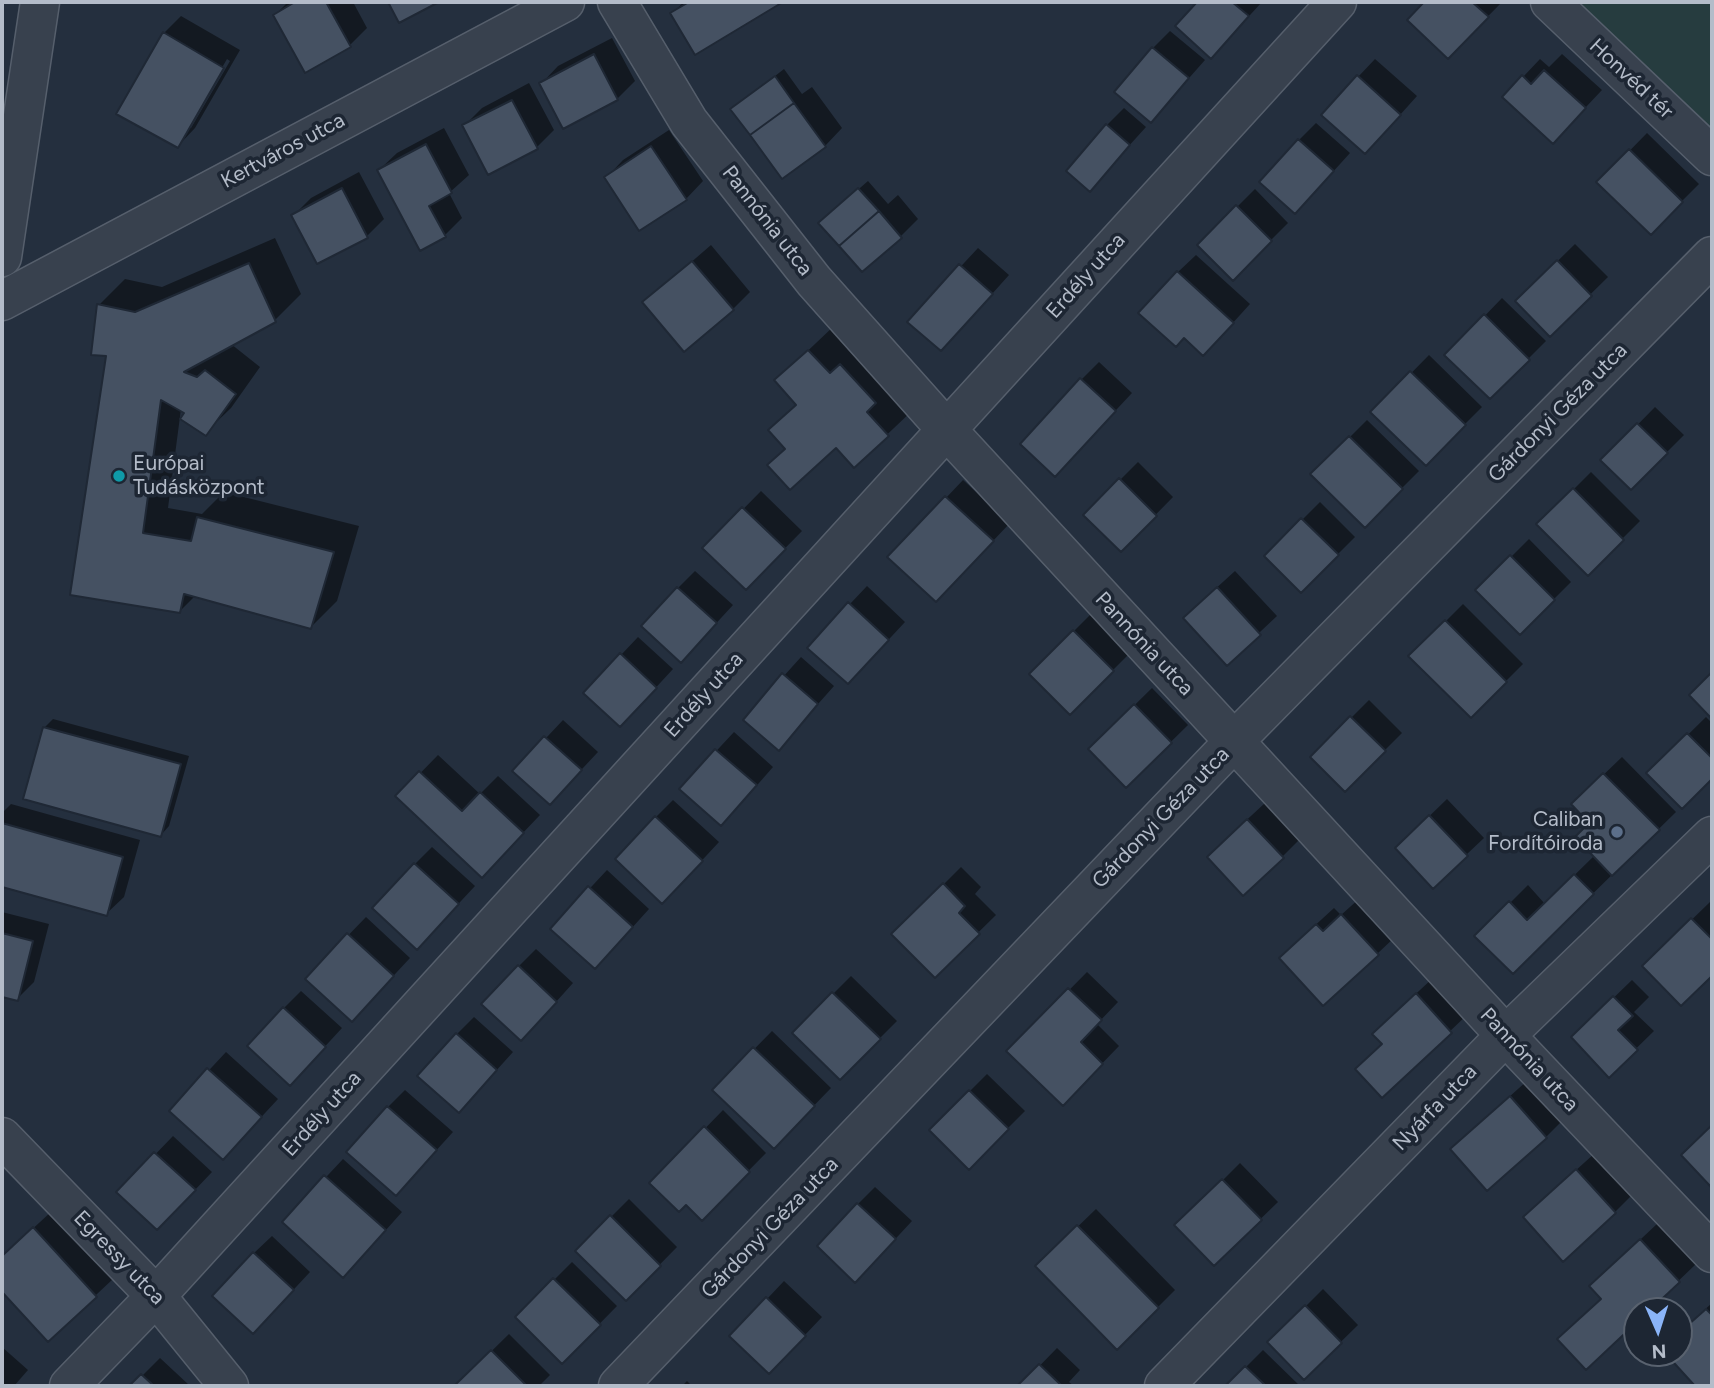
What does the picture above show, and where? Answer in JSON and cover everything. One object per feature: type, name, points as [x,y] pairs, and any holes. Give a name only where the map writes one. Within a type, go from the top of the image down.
[{"type":"street","points":[[2,257],[40,2]]},
{"type":"street","name":"Kertváros utca","points":[[2,301],[565,2]]},
{"type":"street","name":"Pannónia utca","points":[[617,2],[689,122],[814,281],[946,429],[1234,741],[1712,1253]]},
{"type":"street","name":"Erdély utca","points":[[69,1386],[156,1296],[1337,2]]},
{"type":"street","name":"Honvéd tér","points":[[1550,2],[1712,156]]},
{"type":"street","name":"Gárdonyi Géza utca","points":[[618,1386],[1234,741],[1712,256]]},
{"type":"street","name":"Nyárfa utca","points":[[1164,1386],[1506,1035],[1712,836]]},
{"type":"street","name":"Egressy utca","points":[[2,1137],[156,1296],[229,1386]]},
{"type":"green space","points":[[1550,2],[1712,2],[1712,156]]},
{"type":"building","points":[[295,2],[326,2],[351,47],[305,73],[273,15]]},
{"type":"building","points":[[388,2],[439,2],[399,23]]},
{"type":"building","points":[[689,2],[783,2],[695,55],[670,13]]},
{"type":"building","points":[[1197,2],[1232,2],[1249,16],[1211,59],[1175,26]]},
{"type":"building","points":[[1424,2],[1472,2],[1489,17],[1448,59],[1407,20]]},
{"type":"building","points":[[163,32],[224,68],[178,148],[116,114]]},
{"type":"building","points":[[1152,47],[1189,78],[1151,123],[1114,92]]},
{"type":"building","points":[[594,54],[618,100],[563,129],[539,83]]},
{"type":"building","points":[[1544,70],[1586,108],[1553,144],[1502,97],[1522,75],[1531,84]]},
{"type":"building","points":[[1357,75],[1401,115],[1365,154],[1321,115]]},
{"type":"building","points":[[775,76],[794,103],[750,135],[730,109]]},
{"type":"building","points":[[512,100],[538,149],[488,175],[462,125]]},
{"type":"building","points":[[794,103],[826,147],[782,179],[750,135]]},
{"type":"building","points":[[1106,124],[1130,145],[1090,192],[1066,171]]},
{"type":"building","points":[[1298,139],[1334,171],[1295,214],[1259,182]]},
{"type":"building","points":[[426,144],[452,193],[429,206],[446,237],[420,251],[377,170]]},
{"type":"building","points":[[651,146],[687,200],[639,231],[604,177]]},
{"type":"building","points":[[1629,149],[1683,202],[1651,235],[1596,182]]},
{"type":"building","points":[[342,188],[368,238],[317,264],[291,215]]},
{"type":"building","points":[[858,188],[879,211],[839,246],[818,223]]},
{"type":"building","points":[[1236,205],[1272,241],[1233,281],[1197,245]]},
{"type":"building","points":[[879,211],[902,238],[862,272],[839,246]]},
{"type":"building","points":[[1557,260],[1592,296],[1550,337],[1515,301]]},
{"type":"building","points":[[692,261],[734,310],[684,352],[642,302]]},
{"type":"building","name":"Európai Tudásközpont","points":[[249,263],[276,322],[184,372],[197,377],[205,370],[236,394],[206,436],[180,419],[184,413],[161,400],[143,533],[191,541],[197,517],[334,552],[311,629],[184,594],[180,613],[70,595],[106,356],[91,355],[97,304],[135,312]]},
{"type":"building","points":[[959,264],[993,294],[941,351],[907,322]]},
{"type":"building","points":[[1177,271],[1234,323],[1203,356],[1184,338],[1176,347],[1138,313]]},
{"type":"building","points":[[1484,314],[1530,360],[1490,399],[1444,355]]},
{"type":"building","points":[[808,350],[830,373],[840,364],[876,403],[867,412],[889,436],[854,468],[836,448],[790,490],[767,465],[785,449],[768,430],[796,405],[774,380]]},
{"type":"building","points":[[1410,371],[1466,425],[1426,466],[1370,412]]},
{"type":"building","points":[[1080,378],[1116,411],[1055,477],[1020,444]]},
{"type":"building","points":[[1637,423],[1668,453],[1631,490],[1600,460]]},
{"type":"building","points":[[1349,436],[1403,489],[1365,528],[1310,474]]},
{"type":"building","points":[[1119,478],[1157,516],[1121,552],[1083,515]]},
{"type":"building","points":[[1573,488],[1624,540],[1588,576],[1536,524]]},
{"type":"building","points":[[945,496],[994,541],[936,602],[887,557]]},
{"type":"building","points":[[742,507],[786,549],[746,590],[702,548]]},
{"type":"building","points":[[1301,518],[1339,555],[1301,593],[1264,556]]},
{"type":"building","points":[[1510,555],[1555,600],[1520,635],[1475,590]]},
{"type":"building","points":[[677,587],[717,623],[681,663],[641,626]]},
{"type":"building","points":[[1217,587],[1261,635],[1227,666],[1183,618]]},
{"type":"building","points":[[848,602],[889,640],[848,684],[807,648]]},
{"type":"building","points":[[1445,620],[1507,682],[1471,718],[1408,656]]},
{"type":"building","points":[[1073,630],[1114,671],[1070,715],[1029,674]]},
{"type":"building","points":[[620,653],[657,688],[620,727],[583,693]]},
{"type":"building","points":[[1712,672],[1712,719],[1689,695]]},
{"type":"building","points":[[782,673],[818,704],[779,751],[743,720]]},
{"type":"building","points":[[1134,704],[1172,743],[1126,788],[1088,749]]},
{"type":"building","points":[[1350,716],[1386,751],[1345,792],[1310,757]]},
{"type":"building","points":[[43,727],[181,764],[161,837],[23,799]]},
{"type":"building","points":[[1687,733],[1712,758],[1712,779],[1682,809],[1646,773]]},
{"type":"building","points":[[544,736],[582,770],[550,805],[512,771]]},
{"type":"building","points":[[715,749],[757,785],[721,826],[679,789]]},
{"type":"building","points":[[419,771],[462,811],[480,792],[524,833],[482,878],[395,796]]},
{"type":"building","points":[[1603,773],[1660,830],[1612,876],[1575,837],[1589,823],[1571,804]]},
{"type":"building","points":[[1429,815],[1468,856],[1433,889],[1395,848]]},
{"type":"building","points":[[655,816],[703,861],[662,904],[615,859]]},
{"type":"building","points":[[1247,819],[1284,858],[1243,896],[1207,857]]},
{"type":"building","points":[[2,823],[123,857],[107,916],[2,887]]},
{"type":"building","points":[[414,863],[459,904],[417,950],[372,908]]},
{"type":"building","points":[[1574,874],[1594,894],[1513,974],[1474,936],[1509,901],[1527,920]]},
{"type":"building","points":[[943,883],[965,906],[959,913],[980,934],[935,978],[891,934]]},
{"type":"building","points":[[588,886],[633,927],[595,969],[550,929]]},
{"type":"building","points":[[1341,914],[1379,955],[1323,1006],[1279,958],[1316,924],[1323,931]]},
{"type":"building","points":[[1691,918],[1712,939],[1712,976],[1681,1006],[1642,966]]},
{"type":"building","points":[[2,933],[33,941],[18,1001],[2,997]]},
{"type":"building","points":[[347,933],[394,976],[352,1022],[305,979]]},
{"type":"building","points":[[518,965],[557,1002],[521,1041],[481,1004]]},
{"type":"building","points":[[1068,988],[1102,1020],[1081,1042],[1103,1064],[1063,1106],[1006,1051]]},
{"type":"building","points":[[832,992],[881,1039],[840,1080],[792,1033]]},
{"type":"building","points":[[1416,993],[1452,1033],[1382,1098],[1355,1069],[1382,1044],[1372,1034]]},
{"type":"building","points":[[1613,996],[1633,1016],[1618,1030],[1638,1050],[1609,1078],[1571,1037]]},
{"type":"building","points":[[283,1007],[326,1047],[290,1086],[247,1046]]},
{"type":"building","points":[[456,1033],[497,1070],[459,1113],[417,1076]]},
{"type":"building","points":[[753,1047],[815,1106],[774,1149],[712,1090]]},
{"type":"building","points":[[207,1068],[262,1117],[223,1160],[169,1111]]},
{"type":"building","points":[[969,1090],[1009,1129],[969,1170],[929,1130]]},
{"type":"building","points":[[1510,1096],[1547,1138],[1487,1191],[1450,1149]]},
{"type":"building","points":[[387,1106],[437,1150],[396,1196],[346,1152]]},
{"type":"building","points":[[1712,1125],[1712,1188],[1681,1155]]},
{"type":"building","points":[[704,1126],[750,1172],[702,1221],[686,1205],[679,1212],[649,1183]]},
{"type":"building","points":[[154,1152],[196,1190],[157,1230],[116,1192]]},
{"type":"building","points":[[1576,1169],[1616,1213],[1563,1262],[1523,1217]]},
{"type":"building","points":[[324,1175],[386,1230],[343,1278],[282,1222]]},
{"type":"building","points":[[1222,1179],[1262,1220],[1214,1266],[1174,1225]]},
{"type":"building","points":[[857,1203],[896,1239],[855,1283],[817,1246]]},
{"type":"building","points":[[610,1215],[661,1266],[626,1301],[575,1251]]},
{"type":"building","points":[[1077,1225],[1159,1308],[1117,1350],[1035,1266]]},
{"type":"building","points":[[33,1227],[97,1297],[48,1342],[2,1292],[2,1256]]},
{"type":"building","points":[[1640,1239],[1680,1282],[1664,1297],[1623,1297],[1623,1335],[1586,1370],[1557,1339],[1601,1299],[1589,1286]]},
{"type":"building","points":[[253,1252],[294,1290],[253,1334],[212,1296]]},
{"type":"building","points":[[553,1278],[601,1325],[562,1364],[515,1317]]},
{"type":"building","points":[[766,1297],[806,1336],[769,1374],[729,1336]]},
{"type":"building","points":[[1305,1305],[1342,1343],[1304,1380],[1267,1342]]},
{"type":"building","points":[[1706,1309],[1712,1315],[1712,1385],[1695,1386],[1678,1367],[1693,1367],[1693,1321]]},
{"type":"building","points":[[491,1350],[527,1386],[454,1386]]},
{"type":"building","points":[[1039,1364],[1062,1386],[1017,1386]]},
{"type":"building","points":[[1245,1366],[1266,1386],[1225,1386]]},
{"type":"building","points":[[141,1374],[154,1386],[129,1386]]},
{"type":"place","name":"Európai Tudásközpont","points":[[119,476]]},
{"type":"place","name":"Caliban Fordítóiroda","points":[[1617,832]]}]
